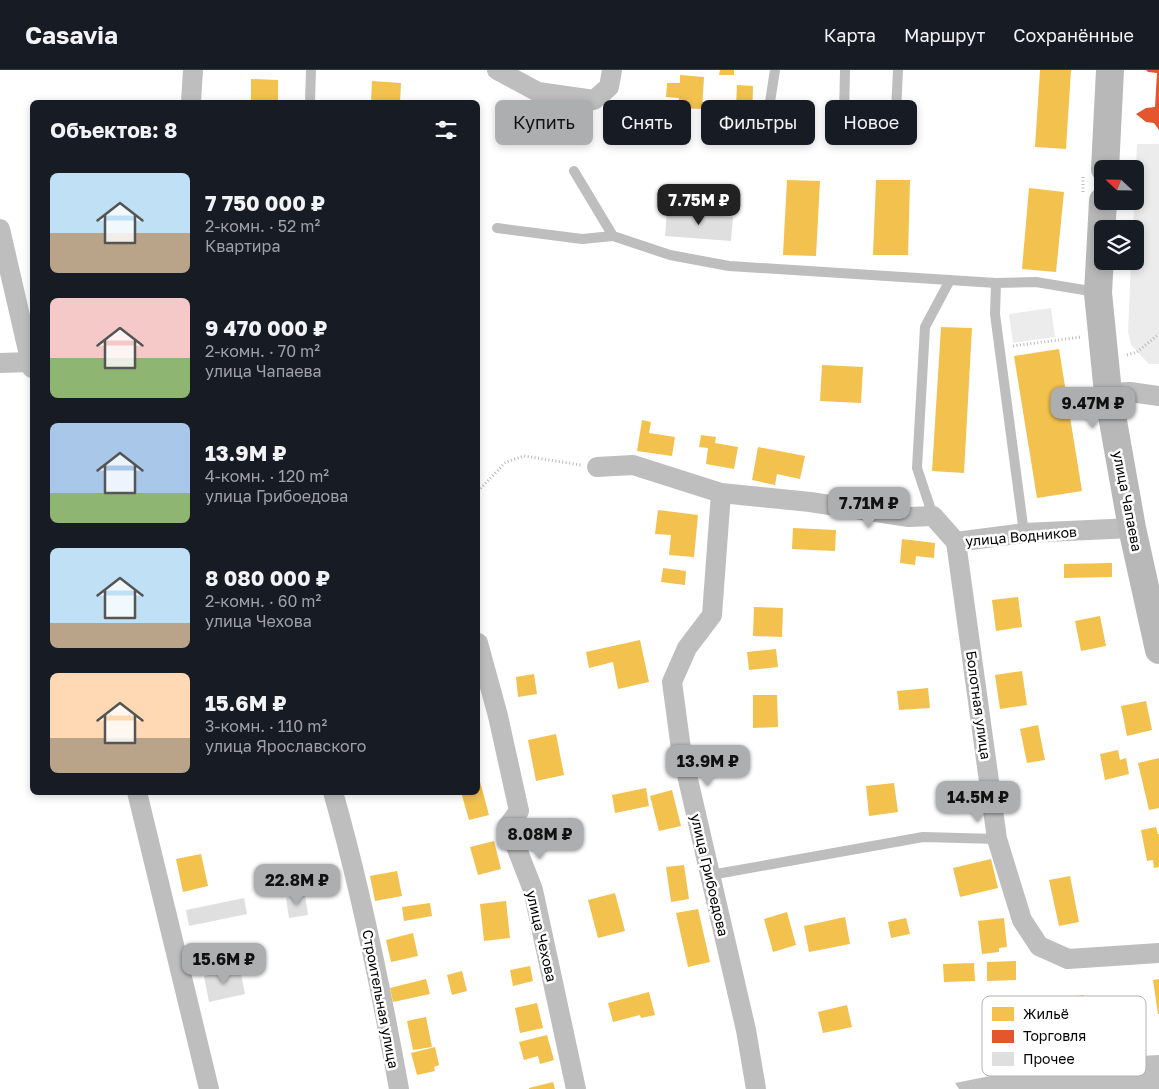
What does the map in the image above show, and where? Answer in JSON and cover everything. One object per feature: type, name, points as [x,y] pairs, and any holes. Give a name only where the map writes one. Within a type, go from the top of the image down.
[{"type":"main road","points":[[1095,160],[1110,70]]},
{"type":"main road","name":"улица Чапаева","points":[[1093,198],[1098,293],[1108,392],[1132,528],[1159,650]]},
{"type":"street","points":[[191,100],[192,70]]},
{"type":"street","points":[[497,70],[538,92],[594,100],[609,87],[612,70]]},
{"type":"street","points":[[0,229],[30,356]]},
{"type":"street","points":[[0,363],[30,364]]},
{"type":"street","points":[[1108,392],[1130,392],[1159,396]]},
{"type":"street","points":[[597,467],[632,465],[721,493],[810,502],[909,517],[933,516]]},
{"type":"street","name":"улица Грибоедова","points":[[721,493],[712,615],[687,648],[672,682],[681,748],[746,1030],[756,1089]]},
{"type":"street","name":"улица Водников","points":[[933,516],[956,542],[1024,533],[1132,528]]},
{"type":"street","name":"Болотная улица","points":[[956,542],[997,839],[1022,920],[1039,946],[1068,959],[1159,953]]},
{"type":"street","name":"улица Чехова","points":[[480,651],[498,716],[519,811],[508,826],[533,890],[576,1089]]},
{"type":"street","points":[[138,795],[209,1089]]},
{"type":"street","name":"Строительная улица","points":[[334,795],[347,842],[383,1001],[399,1089]]},
{"type":"lane","points":[[310,100],[311,70]]},
{"type":"lane","points":[[770,100],[775,70]]},
{"type":"lane","points":[[844,100],[845,70]]},
{"type":"lane","points":[[897,100],[898,70]]},
{"type":"lane","points":[[574,171],[613,236]]},
{"type":"lane","points":[[498,228],[582,239],[613,236],[670,255],[729,266],[996,283],[1036,282],[1098,293]]},
{"type":"lane","points":[[933,516],[917,468],[925,327],[950,280]]},
{"type":"lane","points":[[996,283],[995,314],[1024,533]]},
{"type":"lane","points":[[711,875],[923,838],[997,839]]},
{"type":"path","points":[[1093,198],[1094,168]]},
{"type":"path","points":[[1000,348],[1102,334]]},
{"type":"path","points":[[1121,357],[1137,352],[1159,334]]},
{"type":"path","points":[[480,489],[506,462],[524,456],[597,467]]},
{"type":"shaded area","points":[[1137,144],[1159,144],[1159,364],[1149,364],[1131,345],[1128,332],[1131,270],[1144,270],[1144,220],[1133,220],[1134,210],[1144,210],[1144,160],[1136,160]]},
{"type":"shaded area","points":[[1051,308],[1055,337],[1013,343],[1009,314]]},
{"type":"shaded area","points":[[1159,1055],[1159,1089],[959,1089],[955,1083],[991,1076],[1146,1076],[1146,1056]]},
{"type":"building: Жильё","points":[[720,70],[734,70],[734,75],[719,75]]},
{"type":"building: Жильё","points":[[1040,70],[1071,70],[1066,149],[1035,147]]},
{"type":"building: Жильё","points":[[680,75],[704,77],[701,109],[691,109],[691,100],[666,97],[667,83],[680,83]]},
{"type":"building: Жильё","points":[[251,79],[278,80],[278,100],[251,100]]},
{"type":"building: Жильё","points":[[372,81],[401,83],[400,100],[371,100]]},
{"type":"building: Жильё","points":[[737,85],[753,86],[753,100],[736,100]]},
{"type":"building: Жильё","points":[[787,180],[820,181],[816,256],[783,255]]},
{"type":"building: Жильё","points":[[876,180],[910,180],[908,255],[873,255]]},
{"type":"building: Жильё","points":[[1029,188],[1064,192],[1056,272],[1022,269]]},
{"type":"building: Жильё","points":[[941,327],[972,328],[964,473],[932,471]]},
{"type":"building: Жильё","points":[[1059,349],[1082,491],[1037,498],[1014,356]]},
{"type":"building: Жильё","points":[[822,365],[863,367],[861,403],[820,401]]},
{"type":"building: Жильё","points":[[642,420],[651,422],[649,433],[675,437],[672,456],[637,451]]},
{"type":"building: Жильё","points":[[701,435],[716,437],[715,443],[738,447],[734,469],[706,464],[708,448],[699,447]]},
{"type":"building: Жильё","points":[[758,447],[805,456],[800,479],[777,474],[775,485],[752,480]]},
{"type":"building: Жильё","points":[[658,510],[698,515],[694,557],[669,555],[671,535],[655,534]]},
{"type":"building: Жильё","points":[[793,528],[836,530],[835,551],[792,549]]},
{"type":"building: Жильё","points":[[902,539],[935,543],[934,558],[916,556],[915,565],[900,563]]},
{"type":"building: Жильё","points":[[1112,563],[1112,577],[1064,578],[1064,564]]},
{"type":"building: Жильё","points":[[663,568],[686,571],[685,585],[661,582]]},
{"type":"building: Жильё","points":[[1018,597],[1022,627],[996,631],[992,600]]},
{"type":"building: Жильё","points":[[754,607],[783,608],[782,637],[753,636]]},
{"type":"building: Жильё","points":[[1100,616],[1106,646],[1081,651],[1075,621]]},
{"type":"building: Жильё","points":[[640,640],[649,682],[618,689],[613,662],[589,668],[586,652]]},
{"type":"building: Жильё","points":[[776,649],[778,667],[749,670],[747,652]]},
{"type":"building: Жильё","points":[[1022,671],[1027,705],[1000,709],[995,675]]},
{"type":"building: Жильё","points":[[534,674],[537,694],[518,697],[516,677]]},
{"type":"building: Жильё","points":[[928,688],[930,708],[899,710],[897,691]]},
{"type":"building: Жильё","points":[[753,695],[777,695],[778,727],[753,728]]},
{"type":"building: Жильё","points":[[1146,701],[1152,730],[1127,736],[1121,706]]},
{"type":"building: Жильё","points":[[1038,725],[1045,760],[1027,763],[1020,729]]},
{"type":"building: Жильё","points":[[556,734],[564,775],[536,781],[528,740]]},
{"type":"building: Жильё","points":[[1118,750],[1120,760],[1126,758],[1129,774],[1105,780],[1100,754]]},
{"type":"building: Жильё","points":[[1159,758],[1159,808],[1149,810],[1138,763]]},
{"type":"building: Жильё","points":[[480,781],[489,815],[469,820],[462,795],[480,795]]},
{"type":"building: Жильё","points":[[894,783],[898,812],[869,816],[866,786]]},
{"type":"building: Жильё","points":[[646,788],[649,806],[615,813],[612,795]]},
{"type":"building: Жильё","points":[[672,790],[681,826],[659,831],[650,796]]},
{"type":"building: Жильё","points":[[1156,827],[1159,834],[1159,867],[1154,868],[1153,860],[1147,861],[1141,830]]},
{"type":"building: Жильё","points":[[494,841],[501,869],[478,875],[470,847]]},
{"type":"building: Жильё","points":[[201,854],[208,886],[183,892],[176,859]]},
{"type":"building: Жильё","points":[[991,859],[998,888],[960,897],[953,868]]},
{"type":"building: Жильё","points":[[684,865],[689,899],[671,902],[666,867]]},
{"type":"building: Жильё","points":[[397,871],[402,896],[375,901],[370,876]]},
{"type":"building: Жильё","points":[[1070,876],[1079,922],[1059,926],[1049,880]]},
{"type":"building: Жильё","points":[[615,893],[625,931],[598,938],[588,900]]},
{"type":"building: Жильё","points":[[506,901],[510,938],[484,941],[480,904]]},
{"type":"building: Жильё","points":[[430,903],[432,916],[404,921],[402,907]]},
{"type":"building: Жильё","points":[[698,909],[710,962],[688,967],[676,913]]},
{"type":"building: Жильё","points":[[787,912],[796,945],[773,952],[764,919]]},
{"type":"building: Жильё","points":[[845,917],[850,944],[809,952],[804,926]]},
{"type":"building: Жильё","points":[[906,918],[910,934],[891,938],[888,922]]},
{"type":"building: Жильё","points":[[1004,918],[1007,947],[999,948],[999,952],[982,954],[978,921]]},
{"type":"building: Жильё","points":[[413,933],[418,956],[391,962],[386,940]]},
{"type":"building: Жильё","points":[[1016,961],[1016,980],[987,981],[987,962]]},
{"type":"building: Жильё","points":[[974,963],[975,981],[944,982],[943,964]]},
{"type":"building: Жильё","points":[[530,966],[533,981],[513,986],[510,970]]},
{"type":"building: Жильё","points":[[462,971],[467,991],[452,995],[447,975]]},
{"type":"building: Жильё","points":[[426,979],[430,994],[393,1002],[390,988]]},
{"type":"building: Жильё","points":[[1159,979],[1159,1014],[1158,1014],[1153,980]]},
{"type":"building: Жильё","points":[[649,992],[655,1015],[641,1018],[640,1015],[613,1022],[608,1003]]},
{"type":"building: Жильё","points":[[537,1003],[543,1028],[520,1033],[515,1008]]},
{"type":"building: Жильё","points":[[847,1005],[852,1027],[823,1033],[818,1012]]},
{"type":"building: Жильё","points":[[426,1017],[432,1047],[413,1050],[407,1021]]},
{"type":"building: Жильё","points":[[547,1035],[554,1060],[540,1064],[538,1056],[524,1060],[519,1042]]},
{"type":"building: Жильё","points":[[435,1047],[439,1065],[434,1067],[435,1071],[417,1075],[411,1053]]},
{"type":"building: Жильё","points":[[553,1082],[555,1089],[529,1089],[529,1088]]},
{"type":"building: Торговля","points":[[1146,70],[1159,70],[1159,130],[1154,123],[1146,122],[1136,114],[1146,108],[1155,107],[1157,73]]},
{"type":"building: Прочее","points":[[667,212],[733,217],[731,241],[665,236]]},
{"type":"building: Прочее","points":[[305,895],[308,915],[289,918],[286,898]]},
{"type":"building: Прочее","points":[[244,898],[247,914],[189,926],[186,910]]},
{"type":"building: Прочее","points":[[240,969],[245,994],[209,1002],[204,976]]}]
